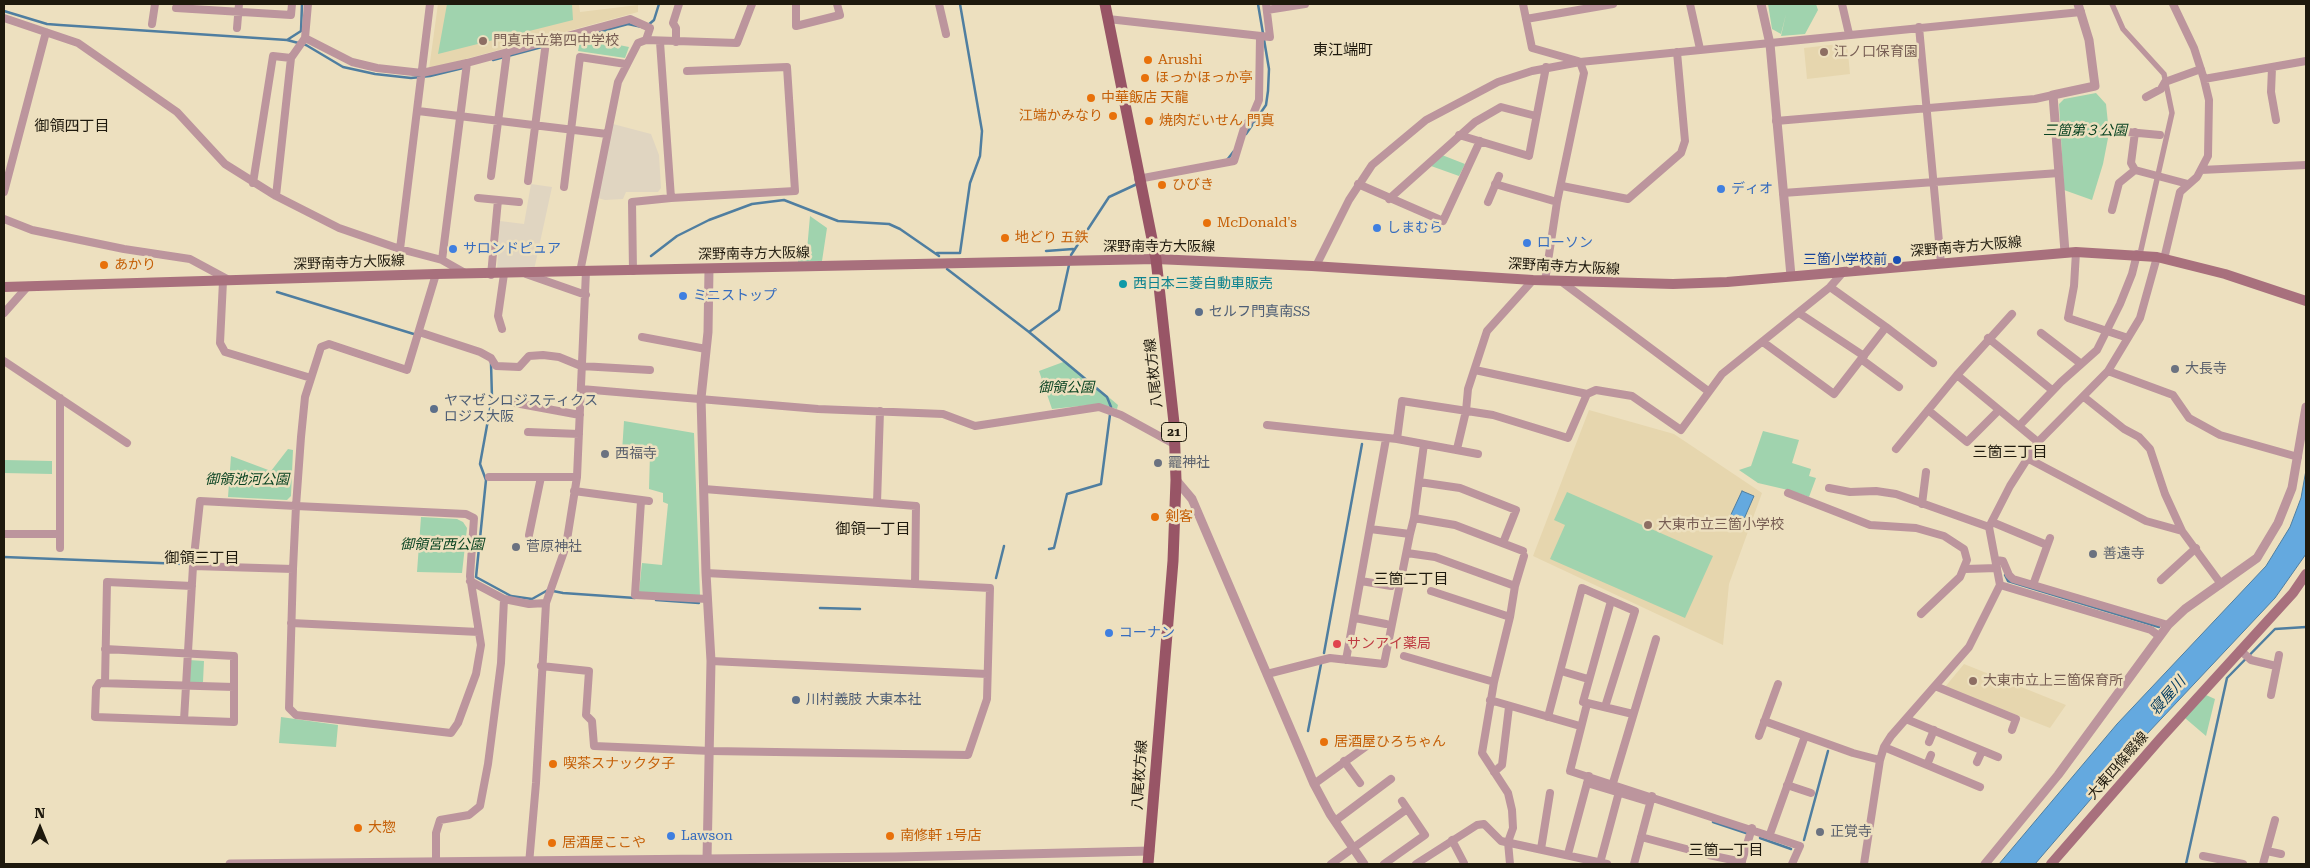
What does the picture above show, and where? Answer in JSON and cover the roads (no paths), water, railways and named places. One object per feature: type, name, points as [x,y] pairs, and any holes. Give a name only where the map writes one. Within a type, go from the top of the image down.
[{"type":"main road","name":"八尾枚方線","points":[[1106,4],[1138,178],[1156,259],[1169,374],[1176,480],[1173,561],[1158,720],[1148,864]]},
{"type":"main road","name":"深野南寺方大阪線","points":[[4,287],[436,274],[526,274],[583,271],[1156,259],[1316,266],[1562,282],[1674,284],[2076,252],[2138,254],[2160,258],[2226,274],[2306,301]]},
{"type":"main road","name":"大東四條畷線","points":[[2051,864],[2240,650],[2293,593],[2306,574]]},
{"type":"street","points":[[152,24],[155,4]]},
{"type":"street","points":[[176,8],[239,7],[292,15],[292,4]]},
{"type":"street","points":[[276,196],[291,58],[305,38],[308,4]]},
{"type":"street","points":[[400,249],[430,4]]},
{"type":"street","points":[[676,42],[676,28],[673,23],[679,4]]},
{"type":"street","points":[[529,862],[536,783],[546,603],[566,546],[577,477],[581,366],[586,296],[583,271],[618,82],[638,43],[646,40],[660,42],[737,43],[752,4]]},
{"type":"street","points":[[796,4],[796,26],[840,15],[837,4]]},
{"type":"street","points":[[939,4],[946,34]]},
{"type":"street","points":[[1108,19],[1270,37],[1266,7],[1304,4]]},
{"type":"street","points":[[1523,4],[1532,48],[1580,62]]},
{"type":"street","points":[[1526,19],[1613,4]]},
{"type":"street","points":[[1690,4],[1700,49]]},
{"type":"street","points":[[1761,4],[1770,44],[1791,276]]},
{"type":"street","points":[[1842,4],[1849,34]]},
{"type":"street","points":[[2019,426],[2052,390],[2080,363],[2097,350],[2108,330],[2132,274],[2138,254],[2172,113],[2164,74],[2123,29],[2112,4]]},
{"type":"street","points":[[1864,864],[1880,760],[1884,747],[1974,640],[2000,585],[1990,524],[2038,442],[2108,371],[2140,318],[2180,192],[2197,177],[2208,156],[2209,100],[2194,48],[2173,4]]},
{"type":"street","points":[[237,28],[239,7]]},
{"type":"street","points":[[1316,266],[1332,231],[1358,184],[1372,165],[1426,120],[1498,82],[1546,68],[1580,62],[1700,49],[1770,44],[2079,8],[2089,40],[2095,86],[2035,99],[1776,121]]},
{"type":"street","points":[[4,18],[78,43],[177,112],[225,164],[252,183],[339,228],[400,249],[442,260],[469,275]]},
{"type":"street","points":[[305,38],[352,62],[377,68],[422,73],[467,63],[630,19],[650,28],[646,40]]},
{"type":"street","points":[[1919,27],[1941,263]]},
{"type":"street","points":[[4,192],[46,32]]},
{"type":"street","points":[[1138,178],[1234,162],[1246,125],[1251,119],[1258,100],[1260,36]]},
{"type":"street","points":[[528,181],[546,42]]},
{"type":"street","points":[[660,42],[671,198]]},
{"type":"street","points":[[491,176],[507,52]]},
{"type":"street","points":[[1562,186],[1628,199],[1680,153],[1684,141],[1677,52]]},
{"type":"street","points":[[252,183],[273,56],[291,58]]},
{"type":"street","points":[[564,187],[580,57],[626,64]]},
{"type":"street","points":[[2204,79],[2306,61]]},
{"type":"street","points":[[1545,281],[1557,202],[1562,186],[1584,73],[1580,62]]},
{"type":"street","points":[[442,260],[467,63]]},
{"type":"street","points":[[633,270],[632,202],[795,191],[787,67],[687,71]]},
{"type":"street","points":[[1460,135],[1528,156],[1546,68]]},
{"type":"street","points":[[2272,68],[2271,92],[2276,120]]},
{"type":"street","points":[[2146,97],[2160,89],[2165,82],[2201,69]]},
{"type":"street","points":[[2053,95],[2065,252]]},
{"type":"street","points":[[1389,199],[1475,122],[1501,107],[1536,116]]},
{"type":"street","points":[[418,111],[607,134]]},
{"type":"street","points":[[2117,131],[2160,135]]},
{"type":"street","points":[[2134,132],[2131,163],[2135,170],[2188,184]]},
{"type":"street","points":[[1358,184],[1443,221],[1480,140]]},
{"type":"street","points":[[2201,170],[2306,166]]},
{"type":"street","points":[[2112,210],[2119,183],[2135,170]]},
{"type":"street","points":[[1783,194],[1933,181],[2059,173]]},
{"type":"street","points":[[1488,202],[1499,176]]},
{"type":"street","points":[[1495,184],[1557,202]]},
{"type":"street","points":[[478,198],[520,202]]},
{"type":"street","points":[[491,274],[498,200]]},
{"type":"street","points":[[4,219],[32,230],[190,259],[226,281],[220,343],[225,352],[312,378]]},
{"type":"street","points":[[2076,252],[2074,286],[2068,318],[2128,338]]},
{"type":"street","points":[[707,860],[711,751],[711,661],[706,573],[701,398],[706,349],[709,269]]},
{"type":"street","points":[[1475,370],[1587,394],[1596,390],[1632,396],[1681,430],[1722,374],[1830,287],[1844,271]]},
{"type":"street","points":[[184,720],[193,566],[200,501],[296,506],[466,514],[474,518],[470,581],[481,645],[476,674],[458,723],[451,733],[296,715],[289,708],[296,506],[306,397],[322,348],[329,344],[407,370],[436,274]]},
{"type":"street","points":[[502,329],[498,316],[504,274]]},
{"type":"street","points":[[526,274],[586,296]]},
{"type":"street","points":[[1457,449],[1466,411],[1468,389],[1487,331],[1533,280]]},
{"type":"street","points":[[1562,282],[1708,391]]},
{"type":"street","points":[[4,313],[28,286]]},
{"type":"street","points":[[1830,287],[1933,363]]},
{"type":"street","points":[[1799,312],[1899,387]]},
{"type":"street","points":[[1896,449],[1988,338],[2012,314]]},
{"type":"street","points":[[1763,342],[1834,394],[1886,328]]},
{"type":"street","points":[[419,332],[480,352],[491,358],[496,366],[519,367],[529,356],[543,355],[558,357],[581,366],[650,370]]},
{"type":"street","points":[[2041,333],[2080,363]]},
{"type":"street","points":[[642,337],[706,349]]},
{"type":"street","points":[[1988,338],[2052,390]]},
{"type":"street","points":[[4,361],[127,443]]},
{"type":"street","points":[[2108,371],[2173,395],[2189,418],[2220,435],[2298,457]]},
{"type":"street","points":[[1957,375],[2038,442]]},
{"type":"street","points":[[581,388],[818,409],[943,414],[975,426],[1100,407],[1121,415],[1174,444]]},
{"type":"street","points":[[1398,439],[1402,401],[1493,415],[1568,438],[1587,394]]},
{"type":"street","points":[[2084,397],[2124,429],[2139,437],[2150,449],[2165,494],[2182,531],[2221,584]]},
{"type":"street","points":[[60,398],[60,548]]},
{"type":"street","points":[[515,403],[580,415]]},
{"type":"street","points":[[1985,864],[2058,775],[2168,625],[2185,609],[2257,558],[2265,547],[2278,523],[2289,496],[2298,457],[2306,407]]},
{"type":"street","points":[[1928,410],[1967,442],[1999,410]]},
{"type":"street","points":[[877,503],[880,411]]},
{"type":"street","points":[[1267,424],[1398,439],[1478,454]]},
{"type":"street","points":[[528,432],[579,434]]},
{"type":"street","points":[[1346,660],[1386,438]]},
{"type":"street","points":[[1267,674],[1330,658],[1384,664],[1414,518],[1424,444]]},
{"type":"street","points":[[2027,458],[2146,521],[2182,531]]},
{"type":"street","points":[[1922,504],[1926,472]]},
{"type":"street","points":[[489,477],[577,477]]},
{"type":"street","points":[[529,535],[542,477]]},
{"type":"street","points":[[1176,480],[1192,500],[1314,784],[1335,821],[1364,864]]},
{"type":"street","points":[[1419,482],[1460,488],[1516,510],[1503,543]]},
{"type":"street","points":[[1829,488],[1850,492],[1876,491],[1896,494],[1922,504],[2049,542],[2034,585]]},
{"type":"street","points":[[704,489],[916,506],[915,584]]},
{"type":"street","points":[[574,491],[645,501],[636,595],[708,599]]},
{"type":"street","points":[[1788,493],[1870,525],[1916,528],[1944,536],[1964,549],[1967,560],[1965,569],[1960,577],[1920,614]]},
{"type":"street","points":[[1414,518],[1455,525],[1503,543],[1524,554],[1515,586],[1510,618],[1490,700],[1482,753],[1508,793],[1512,810],[1513,828],[1508,842],[1510,864]]},
{"type":"street","points":[[1370,529],[1410,534]]},
{"type":"street","points":[[4,534],[60,534]]},
{"type":"street","points":[[2161,580],[2196,548]]},
{"type":"street","points":[[1407,553],[1435,557],[1515,586]]},
{"type":"street","points":[[1965,569],[2003,561],[2009,575],[2013,579],[2168,625]]},
{"type":"street","points":[[193,566],[293,569]]},
{"type":"street","points":[[542,666],[589,670],[586,715],[592,721],[594,746],[711,751],[968,755],[987,699],[990,588],[706,573]]},
{"type":"street","points":[[470,581],[504,599],[530,604],[546,603]]},
{"type":"street","points":[[1361,581],[1391,586]]},
{"type":"street","points":[[105,683],[106,582],[192,586]]},
{"type":"street","points":[[2000,585],[2151,630],[2159,636]]},
{"type":"street","points":[[1548,717],[1582,588],[1634,611],[1605,708]]},
{"type":"street","points":[[1431,592],[1443,591],[1470,600],[1510,618]]},
{"type":"street","points":[[436,863],[436,833],[440,820],[469,815],[480,806],[488,764],[501,663],[504,599]]},
{"type":"street","points":[[1611,601],[1583,702],[1632,714]]},
{"type":"street","points":[[1355,618],[1386,624]]},
{"type":"street","points":[[291,623],[479,632]]},
{"type":"street","points":[[1613,784],[1632,714],[1656,639]]},
{"type":"street","points":[[105,649],[234,656],[234,687],[234,722],[95,717],[96,688],[99,683],[234,687]]},
{"type":"street","points":[[2240,650],[2251,660],[2276,666]]},
{"type":"street","points":[[2271,695],[2279,655]]},
{"type":"street","points":[[1404,656],[1425,657],[1474,672],[1494,682]]},
{"type":"street","points":[[711,661],[987,674]]},
{"type":"street","points":[[1561,671],[1588,679]]},
{"type":"street","points":[[1758,736],[1778,684]]},
{"type":"street","points":[[1935,686],[2016,719],[2012,730]]},
{"type":"street","points":[[1490,700],[1580,726]]},
{"type":"street","points":[[1587,704],[1570,771],[1618,792],[1651,799],[1752,828],[1800,846],[1792,864]]},
{"type":"street","points":[[1494,772],[1502,765],[1509,706]]},
{"type":"street","points":[[1906,719],[1998,757]]},
{"type":"street","points":[[1764,721],[1853,753],[1880,760]]},
{"type":"street","points":[[1929,742],[1934,730]]},
{"type":"street","points":[[1770,834],[1805,736]]},
{"type":"street","points":[[1314,784],[1368,744]]},
{"type":"street","points":[[1884,747],[1980,787]]},
{"type":"street","points":[[1977,762],[1982,751]]},
{"type":"street","points":[[1927,765],[1931,755]]},
{"type":"street","points":[[1344,761],[1360,782]]},
{"type":"street","points":[[1335,821],[1391,779]]},
{"type":"street","points":[[1588,779],[1613,784],[1651,799]]},
{"type":"street","points":[[1568,854],[1588,779]]},
{"type":"street","points":[[1787,785],[1811,793]]},
{"type":"street","points":[[1416,864],[1476,825],[1484,824],[1501,841],[1603,863],[1618,792]]},
{"type":"street","points":[[1541,849],[1550,793]]},
{"type":"street","points":[[1634,864],[1651,799]]},
{"type":"street","points":[[1384,864],[1425,835],[1402,800]]},
{"type":"street","points":[[1331,864],[1407,809]]},
{"type":"street","points":[[2263,864],[2274,820]]},
{"type":"street","points":[[1642,837],[1742,863],[1752,828]]},
{"type":"street","points":[[1452,840],[1464,863]]},
{"type":"street","points":[[230,864],[772,861],[1150,851]]},
{"type":"street","points":[[2267,851],[2281,854]]},
{"type":"street","points":[[2203,856],[2216,861],[2243,864]]},
{"type":"water","name":"寝屋川","points":[[2306,470],[2306,554],[2275,598],[2146,735],[2035,864],[1999,864],[2117,724],[2266,566],[2290,527],[2301,498]]},
{"type":"water","points":[[1742,491],[1754,496],[1740,528],[1727,523]]},
{"type":"waterway","points":[[287,40],[301,31],[302,4]]},
{"type":"waterway","points":[[647,26],[654,20],[659,4]]},
{"type":"waterway","points":[[937,253],[960,253],[970,183],[980,156],[982,131],[960,4]]},
{"type":"waterway","points":[[1246,134],[1266,105],[1268,91],[1269,69],[1258,4]]},
{"type":"waterway","points":[[4,11],[47,24],[287,40],[306,45],[343,67],[375,74],[411,78],[430,76],[463,68]]},
{"type":"waterway","points":[[493,60],[628,24],[642,27]]},
{"type":"waterway","points":[[1227,160],[1234,151]]},
{"type":"waterway","points":[[1071,255],[1109,197],[1137,184]]},
{"type":"waterway","points":[[651,256],[677,236],[709,220],[752,204],[784,200],[838,221],[889,224],[900,229],[939,256]]},
{"type":"waterway","points":[[1046,251],[1073,249]]},
{"type":"waterway","points":[[1029,332],[1059,310],[1069,265]]},
{"type":"waterway","points":[[947,269],[1029,332],[1107,397],[1111,407],[1101,484],[1067,494],[1054,548],[1049,549]]},
{"type":"waterway","points":[[277,292],[417,335]]},
{"type":"waterway","points":[[491,363],[492,398],[480,464],[486,480],[476,577],[511,596],[532,599],[548,590],[563,593],[635,598]]},
{"type":"waterway","points":[[1324,653],[1362,444]]},
{"type":"waterway","points":[[996,578],[1004,546]]},
{"type":"waterway","points":[[4,557],[184,564]]},
{"type":"waterway","points":[[2005,575],[2008,581],[2159,627]]},
{"type":"waterway","points":[[656,600],[699,603]]},
{"type":"waterway","points":[[820,608],[860,609]]},
{"type":"waterway","points":[[2186,864],[2227,678],[2275,629],[2306,627]]},
{"type":"waterway","points":[[1308,731],[1321,664]]},
{"type":"waterway","points":[[1804,840],[1828,751]]},
{"type":"waterway","points":[[1713,822],[1746,833]]},
{"type":"waterway","points":[[1760,838],[1791,849]]},
{"type":"place","name":"門真市立第四中学校","points":[[483,41]]},
{"type":"place","name":"江ノ口保育園","points":[[1824,52]]},
{"type":"place","name":"Arushi","points":[[1148,60]]},
{"type":"place","name":"ほっかほっか亭","points":[[1145,78]]},
{"type":"place","name":"中華飯店 天龍","points":[[1091,98]]},
{"type":"place","name":"江端かみなり","points":[[1113,116]]},
{"type":"place","name":"焼肉だいせん 門真","points":[[1149,121]]},
{"type":"place","name":"ひびき","points":[[1162,185]]},
{"type":"place","name":"ディオ","points":[[1721,189]]},
{"type":"place","name":"McDonald's","points":[[1207,223]]},
{"type":"place","name":"しまむら","points":[[1377,228]]},
{"type":"place","name":"地どり 五鉄","points":[[1005,238]]},
{"type":"place","name":"ローソン","points":[[1527,243]]},
{"type":"place","name":"サロンドピュア","points":[[453,249]]},
{"type":"place","name":"三箇小学校前","points":[[1897,260]]},
{"type":"place","name":"あかり","points":[[104,265]]},
{"type":"place","name":"西日本三菱自動車販売","points":[[1123,284]]},
{"type":"place","name":"ミニストップ","points":[[683,296]]},
{"type":"place","name":"セルフ門真南SS","points":[[1199,312]]},
{"type":"place","name":"大長寺","points":[[2175,369]]},
{"type":"place","name":"ヤマゼンロジスティクス ロジス大阪","points":[[434,409]]},
{"type":"place","name":"西福寺","points":[[605,454]]},
{"type":"place","name":"龗神社","points":[[1158,463]]},
{"type":"place","name":"剣客","points":[[1155,517]]},
{"type":"place","name":"大東市立三箇小学校","points":[[1648,525]]},
{"type":"place","name":"菅原神社","points":[[516,547]]},
{"type":"place","name":"善遠寺","points":[[2093,554]]},
{"type":"place","name":"コーナン","points":[[1109,633]]},
{"type":"place","name":"サンアイ薬局","points":[[1337,644]]},
{"type":"place","name":"大東市立上三箇保育所","points":[[1973,681]]},
{"type":"place","name":"川村義肢 大東本社","points":[[796,700]]},
{"type":"place","name":"居酒屋ひろちゃん","points":[[1324,742]]},
{"type":"place","name":"喫茶スナック夕子","points":[[553,764]]},
{"type":"place","name":"大惣","points":[[358,828]]},
{"type":"place","name":"正覚寺","points":[[1820,832]]},
{"type":"place","name":"Lawson","points":[[671,836]]},
{"type":"place","name":"南修軒 1号店","points":[[890,836]]},
{"type":"place","name":"居酒屋ここや","points":[[552,843]]},
{"type":"district","name":"東江端町","points":[[1343,51]]},
{"type":"district","name":"御領四丁目","points":[[72,127]]},
{"type":"district","name":"三箇三丁目","points":[[2010,453]]},
{"type":"district","name":"御領一丁目","points":[[873,530]]},
{"type":"district","name":"御領三丁目","points":[[202,559]]},
{"type":"district","name":"三箇二丁目","points":[[1411,580]]},
{"type":"district","name":"三箇一丁目","points":[[1726,851]]},
{"type":"park label","name":"三箇第３公園","points":[[2085,131]]},
{"type":"park label","name":"御領公園","points":[[1066,388]]},
{"type":"park label","name":"御領池河公園","points":[[247,480]]},
{"type":"park label","name":"御領宮西公園","points":[[442,545]]}]
